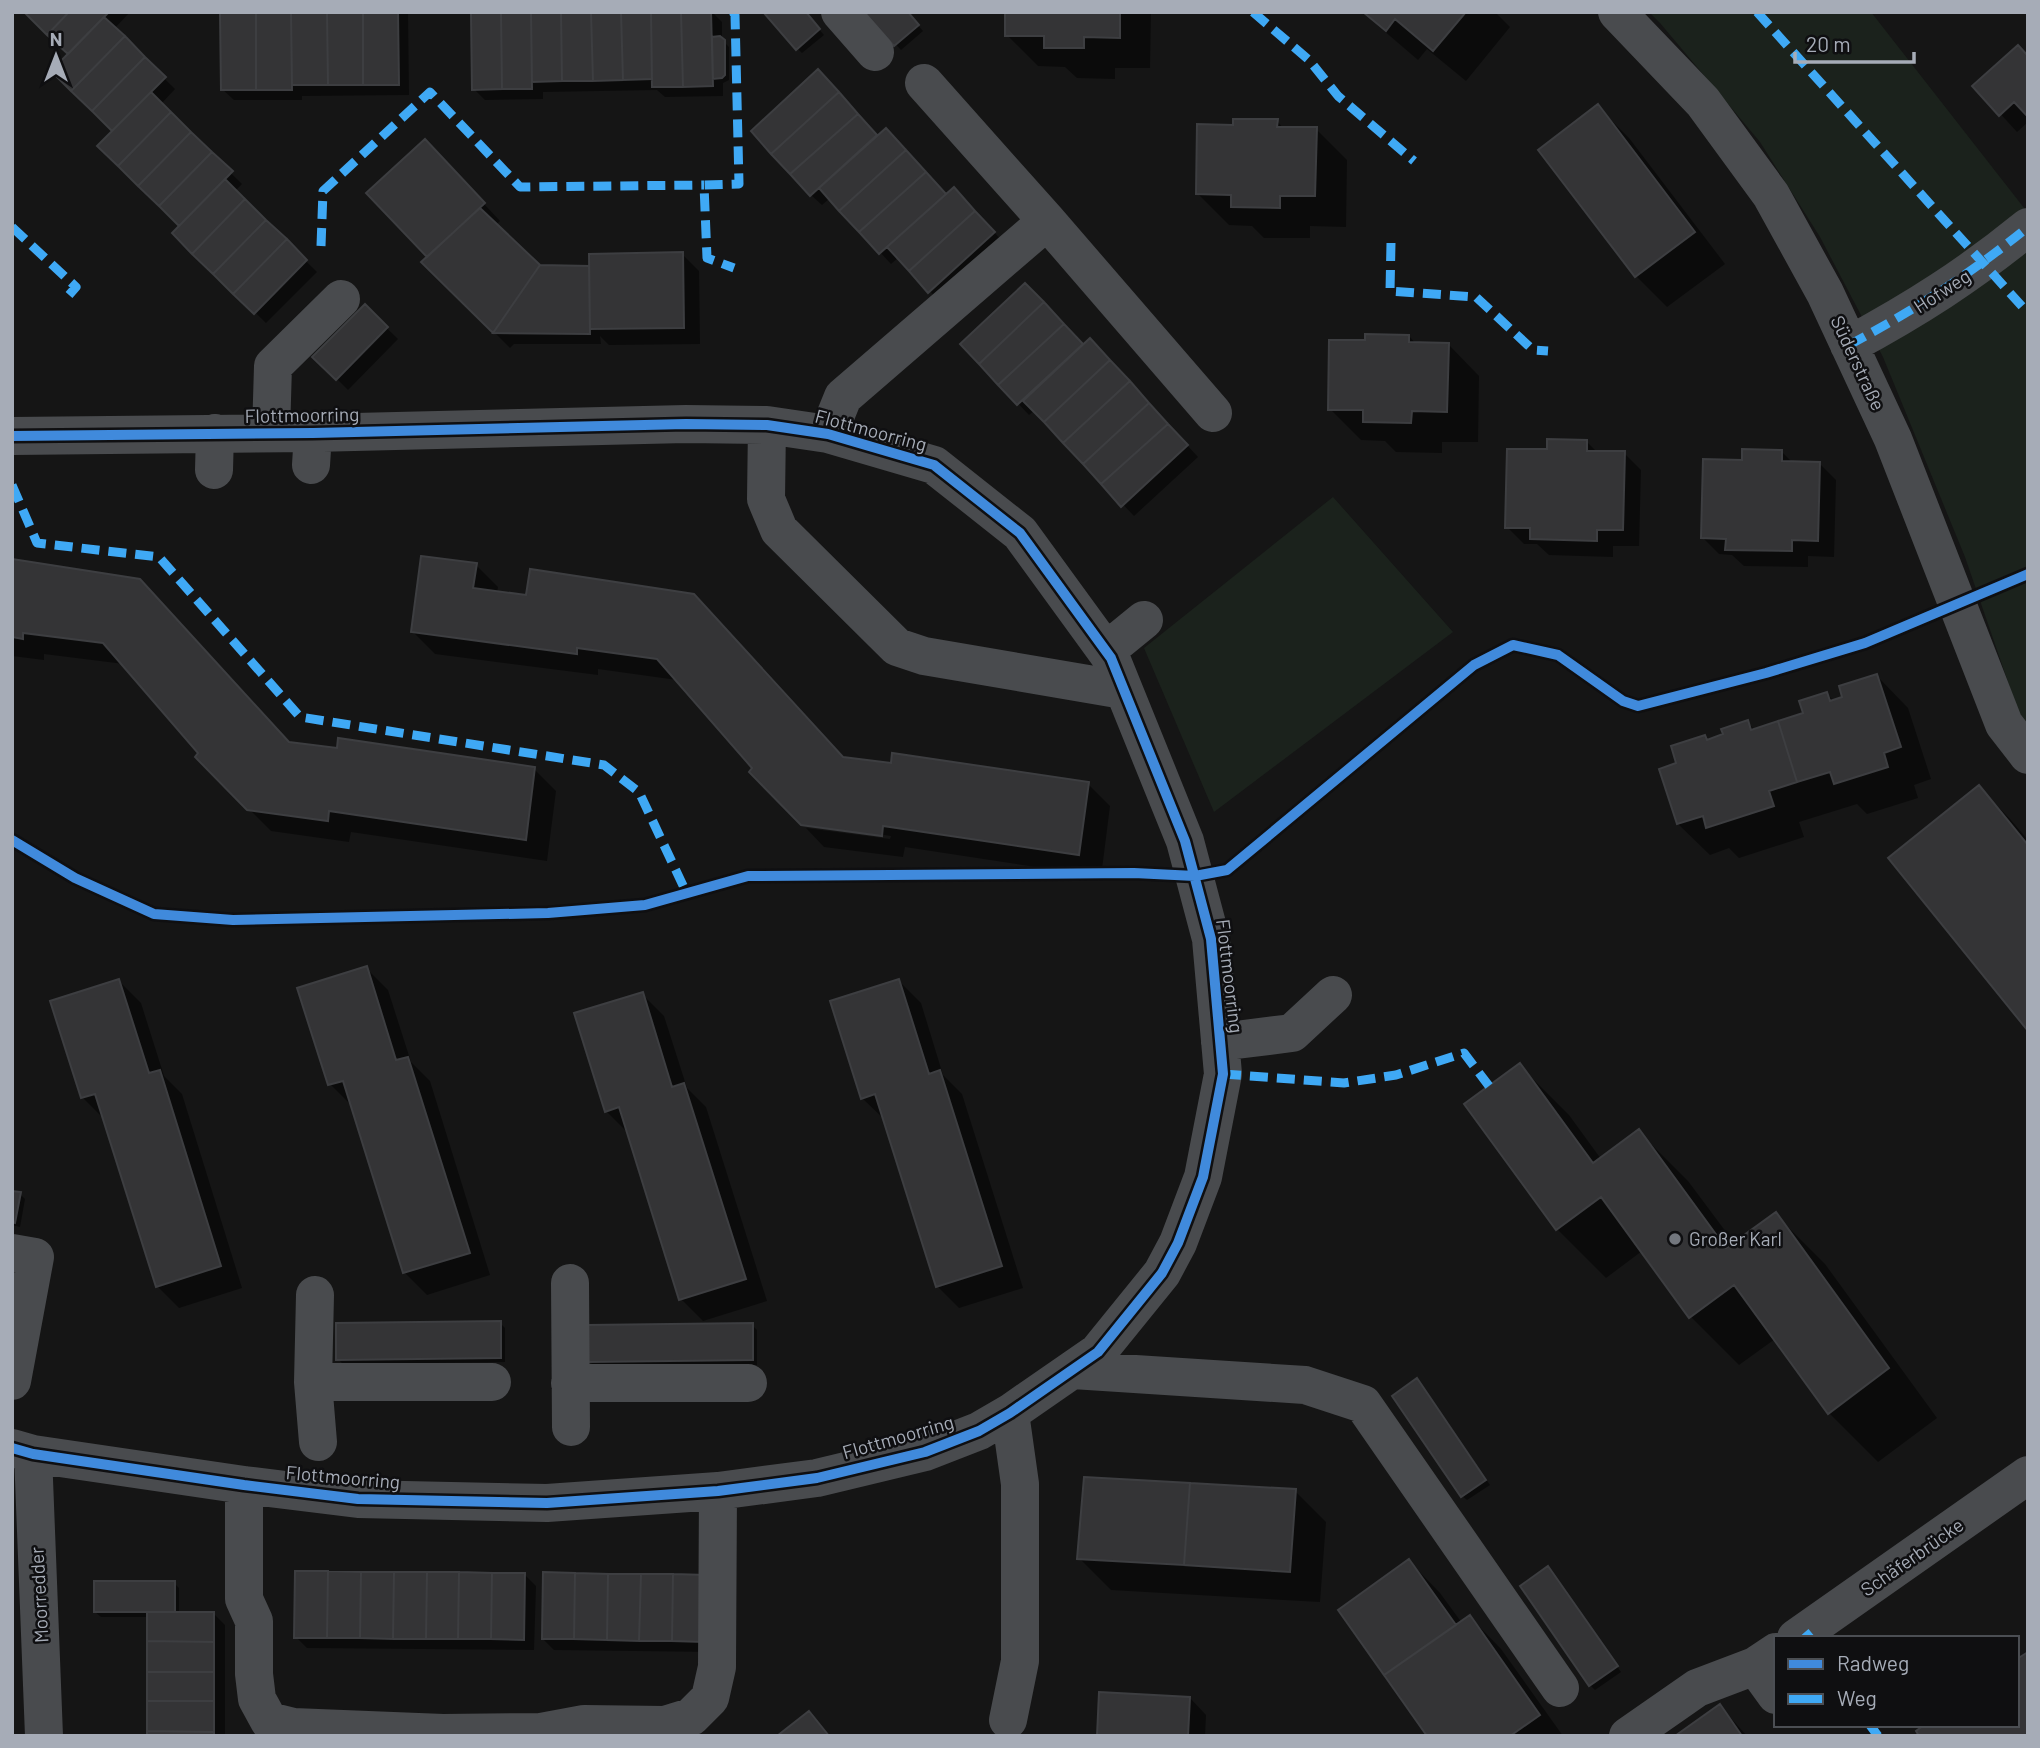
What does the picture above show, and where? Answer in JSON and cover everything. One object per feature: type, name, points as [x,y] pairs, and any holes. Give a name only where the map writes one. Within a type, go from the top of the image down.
[{"type":"street","points":[[840,12],[875,52]]},
{"type":"street","name":"Süderstraße","points":[[1617,12],[1703,102],[1771,195],[1825,293],[1893,439],[2004,724],[2028,755]]},
{"type":"street","points":[[924,83],[1213,413]]},
{"type":"street","points":[[828,434],[843,397],[1047,222]]},
{"type":"street","name":"Hofweg","points":[[1849,345],[1911,312],[1983,264],[2028,227]]},
{"type":"street","points":[[271,433],[273,366],[341,299]]},
{"type":"street","name":"Flottmoorring","points":[[12,436],[214,452],[271,433],[312,449],[687,424],[768,425],[828,434],[934,465],[1020,533],[1111,658],[1185,841],[1212,939],[1223,1074],[1203,1177],[1178,1243],[1162,1273],[1098,1352],[979,1432],[925,1452],[817,1478],[718,1491],[547,1503],[358,1499],[244,1485],[22,1451]]},
{"type":"street","points":[[768,425],[766,499],[779,530],[897,647],[924,656],[1123,690]]},
{"type":"street","points":[[1106,651],[1144,620]]},
{"type":"street","points":[[1220,1042],[1292,1032],[1333,995]]},
{"type":"street","points":[[12,1253],[35,1257],[12,1381]]},
{"type":"street","points":[[570,1283],[571,1427]]},
{"type":"street","points":[[315,1295],[313,1382],[318,1442]]},
{"type":"street","points":[[1073,1370],[1305,1385],[1363,1404],[1560,1688]]},
{"type":"street","points":[[313,1382],[492,1382]]},
{"type":"street","points":[[570,1383],[748,1383]]},
{"type":"street","points":[[1008,1720],[1020,1661],[1020,1484],[1010,1413]]},
{"type":"street","name":"Moorredder","points":[[22,1451],[27,1645],[44,1736]]},
{"type":"street","name":"Schäferbrücke","points":[[1800,1636],[2028,1475]]},
{"type":"street","points":[[244,1485],[244,1599],[254,1621],[257,1699],[269,1721],[293,1727],[443,1733],[541,1732],[584,1724],[665,1725],[691,1717],[710,1698],[717,1667],[718,1491]]},
{"type":"street","points":[[1629,1736],[1698,1688],[1769,1671]]},
{"type":"shaded area","points":[[1649,12],[1871,12],[2028,213],[2028,725],[2018,711],[1965,557],[1883,357],[1820,237],[1760,142]]},
{"type":"shaded area","points":[[1333,497],[1453,632],[1214,812],[1144,648]]},
{"type":"building","points":[[69,12],[47,35],[26,14]]},
{"type":"building","points":[[69,12],[109,12],[68,54],[47,35]]},
{"type":"building","points":[[220,12],[256,12],[256,90],[221,90]]},
{"type":"building","points":[[256,12],[291,12],[292,90],[256,90]]},
{"type":"building","points":[[291,12],[327,12],[328,85],[292,85]]},
{"type":"building","points":[[327,12],[363,12],[363,85],[328,85]]},
{"type":"building","points":[[363,12],[398,12],[399,85],[363,85]]},
{"type":"building","points":[[531,12],[561,12],[562,81],[532,82]]},
{"type":"building","points":[[531,12],[532,89],[502,89],[501,13]]},
{"type":"building","points":[[561,12],[591,12],[593,81],[562,81]]},
{"type":"building","points":[[591,12],[621,12],[623,80],[593,81]]},
{"type":"building","points":[[621,12],[651,12],[652,79],[623,80]]},
{"type":"building","points":[[651,12],[681,12],[683,87],[652,87]]},
{"type":"building","points":[[681,12],[711,12],[713,86],[683,87]]},
{"type":"building","points":[[763,12],[806,12],[820,29],[796,50]]},
{"type":"building","points":[[864,12],[908,12],[919,25],[894,46]]},
{"type":"building","points":[[1005,12],[1120,12],[1120,38],[1084,37],[1084,48],[1044,48],[1044,36],[1005,36]]},
{"type":"building","points":[[1363,12],[1466,12],[1433,51],[1395,19],[1386,31]]},
{"type":"building","points":[[471,13],[501,13],[502,89],[472,90]]},
{"type":"building","points":[[104,17],[125,36],[71,91],[51,71]]},
{"type":"building","points":[[125,36],[145,57],[92,111],[71,91]]},
{"type":"building","points":[[720,36],[725,40],[725,75],[713,79],[712,37]]},
{"type":"building","points":[[2018,45],[2028,56],[2028,117],[2014,102],[1999,116],[1972,86]]},
{"type":"building","points":[[145,57],[166,77],[112,131],[92,111]]},
{"type":"building","points":[[818,69],[839,92],[771,154],[751,131]]},
{"type":"building","points":[[151,92],[171,112],[118,166],[97,146]]},
{"type":"building","points":[[839,92],[858,114],[790,174],[771,154]]},
{"type":"building","points":[[1598,104],[1695,232],[1635,277],[1538,150]]},
{"type":"building","points":[[171,112],[191,132],[138,186],[118,166]]},
{"type":"building","points":[[858,114],[877,135],[810,196],[790,174]]},
{"type":"building","points":[[1233,119],[1278,119],[1277,127],[1317,127],[1315,196],[1280,196],[1280,208],[1231,207],[1231,195],[1196,194],[1197,124],[1233,125]]},
{"type":"building","points":[[886,128],[906,150],[839,211],[819,188]]},
{"type":"building","points":[[191,132],[212,152],[159,206],[138,186]]},
{"type":"building","points":[[425,139],[485,203],[427,257],[366,193]]},
{"type":"building","points":[[906,150],[926,172],[859,232],[839,211]]},
{"type":"building","points":[[212,152],[233,171],[179,226],[159,206]]},
{"type":"building","points":[[926,172],[946,194],[879,254],[859,232]]},
{"type":"building","points":[[225,179],[245,199],[192,254],[172,233]]},
{"type":"building","points":[[954,187],[975,211],[909,271],[887,247]]},
{"type":"building","points":[[245,199],[266,220],[213,274],[192,254]]},
{"type":"building","points":[[480,208],[540,265],[493,333],[421,262]]},
{"type":"building","points":[[975,211],[995,232],[928,293],[909,271]]},
{"type":"building","points":[[266,220],[287,239],[233,294],[213,274]]},
{"type":"building","points":[[287,239],[307,260],[254,314],[233,294]]},
{"type":"building","points":[[683,252],[684,328],[590,329],[589,254]]},
{"type":"building","points":[[540,265],[589,266],[590,334],[493,333]]},
{"type":"building","points":[[1025,283],[1044,302],[979,364],[960,344]]},
{"type":"building","points":[[1044,302],[1064,324],[998,385],[979,364]]},
{"type":"building","points":[[365,304],[388,327],[336,380],[312,357]]},
{"type":"building","points":[[1064,324],[1083,344],[1017,405],[998,385]]},
{"type":"building","points":[[1365,334],[1409,335],[1409,342],[1449,343],[1447,412],[1412,411],[1411,423],[1363,422],[1363,410],[1328,410],[1329,340],[1365,340]]},
{"type":"building","points":[[1090,338],[1110,360],[1044,422],[1023,401]]},
{"type":"building","points":[[1110,360],[1130,381],[1063,443],[1044,422]]},
{"type":"building","points":[[1130,381],[1149,403],[1083,464],[1063,443]]},
{"type":"building","points":[[1149,403],[1168,424],[1101,484],[1083,464]]},
{"type":"building","points":[[1168,424],[1188,445],[1121,507],[1101,484]]},
{"type":"building","points":[[1547,439],[1587,440],[1587,451],[1625,451],[1623,530],[1597,530],[1597,541],[1530,539],[1530,528],[1505,528],[1507,449],[1547,449]]},
{"type":"building","points":[[1742,449],[1782,450],[1782,461],[1820,462],[1818,541],[1792,540],[1792,551],[1725,550],[1726,539],[1701,538],[1703,459],[1742,460]]},
{"type":"building","points":[[421,556],[477,563],[473,588],[526,595],[530,569],[694,594],[843,757],[891,763],[892,753],[1089,782],[1079,855],[883,826],[882,836],[801,825],[749,772],[752,768],[657,659],[577,648],[577,654],[411,632]]},
{"type":"building","points":[[12,559],[140,579],[289,742],[337,748],[338,738],[535,767],[526,840],[329,811],[328,821],[247,810],[195,757],[198,753],[103,643],[23,633],[23,639],[12,637]]},
{"type":"building","points":[[1877,674],[1901,747],[1884,753],[1888,767],[1834,784],[1830,772],[1797,782],[1778,721],[1803,713],[1799,701],[1827,692],[1830,701],[1842,697],[1839,686]]},
{"type":"building","points":[[1748,720],[1751,730],[1778,721],[1797,782],[1769,791],[1774,806],[1706,828],[1703,816],[1677,824],[1659,769],[1676,763],[1671,746],[1705,735],[1707,740],[1723,734],[1721,729]]},
{"type":"building","points":[[1979,785],[2028,845],[2028,1031],[1888,858]]},
{"type":"building","points":[[367,966],[396,1060],[408,1057],[470,1253],[403,1273],[343,1081],[328,1085],[297,988]]},
{"type":"building","points":[[119,979],[149,1073],[160,1070],[221,1266],[156,1287],[95,1094],[81,1098],[50,1001]]},
{"type":"building","points":[[899,979],[929,1074],[940,1070],[1002,1266],[936,1287],[875,1094],[861,1099],[830,1001]]},
{"type":"building","points":[[643,992],[672,1087],[684,1083],[746,1279],[679,1300],[619,1107],[605,1112],[574,1013]]},
{"type":"building","name":"Großer Karl","points":[[1520,1063],[1593,1163],[1639,1129],[1726,1248],[1776,1212],[1889,1368],[1828,1414],[1734,1285],[1689,1318],[1601,1197],[1556,1230],[1464,1104]]},
{"type":"building","points":[[12,1191],[21,1192],[15,1223],[12,1222]]},
{"type":"building","points":[[501,1321],[501,1358],[336,1360],[336,1323]]},
{"type":"building","points":[[753,1323],[753,1360],[588,1362],[588,1325]]},
{"type":"building","points":[[1417,1378],[1486,1480],[1461,1497],[1392,1396]]},
{"type":"building","points":[[1084,1477],[1190,1483],[1184,1565],[1077,1559]]},
{"type":"building","points":[[1190,1483],[1296,1489],[1290,1572],[1184,1565]]},
{"type":"building","points":[[1409,1559],[1456,1625],[1384,1675],[1338,1610]]},
{"type":"building","points":[[1548,1566],[1618,1666],[1589,1686],[1520,1586]]},
{"type":"building","points":[[295,1571],[328,1571],[327,1638],[294,1638]]},
{"type":"building","points":[[328,1571],[361,1572],[360,1638],[327,1638]]},
{"type":"building","points":[[361,1572],[394,1572],[393,1639],[360,1638]]},
{"type":"building","points":[[394,1572],[427,1572],[426,1639],[393,1639]]},
{"type":"building","points":[[427,1572],[459,1572],[458,1639],[426,1639]]},
{"type":"building","points":[[459,1572],[492,1573],[491,1639],[458,1639]]},
{"type":"building","points":[[543,1572],[575,1573],[574,1639],[542,1639]]},
{"type":"building","points":[[492,1573],[525,1573],[524,1640],[491,1639]]},
{"type":"building","points":[[575,1573],[608,1574],[607,1640],[574,1639]]},
{"type":"building","points":[[608,1574],[641,1574],[639,1641],[607,1640]]},
{"type":"building","points":[[641,1574],[673,1574],[672,1641],[639,1641]]},
{"type":"building","points":[[673,1574],[706,1575],[704,1642],[672,1641]]},
{"type":"building","points":[[94,1581],[175,1581],[175,1612],[94,1612]]},
{"type":"building","points":[[147,1612],[214,1612],[214,1642],[147,1641]]},
{"type":"building","points":[[1470,1615],[1540,1715],[1510,1736],[1427,1736],[1384,1675]]},
{"type":"building","points":[[147,1641],[214,1642],[214,1672],[147,1672]]},
{"type":"building","points":[[2028,1652],[2028,1736],[1919,1736],[1916,1731],[1921,1727],[2019,1727],[2019,1658]]},
{"type":"building","points":[[147,1672],[214,1672],[214,1701],[147,1701]]},
{"type":"building","points":[[1099,1692],[1190,1697],[1188,1736],[1097,1736]]},
{"type":"building","points":[[147,1701],[214,1701],[214,1732],[147,1731]]},
{"type":"building","points":[[1720,1704],[1742,1736],[1675,1736]]},
{"type":"building","points":[[809,1711],[829,1736],[777,1736]]},
{"type":"building","points":[[147,1731],[214,1732],[214,1736],[147,1736]]},
{"type":"marked path","points":[[733,12],[739,184],[704,185],[707,258],[734,268]]},
{"type":"marked path","points":[[1253,12],[1309,60],[1338,96],[1414,161]]},
{"type":"marked path","points":[[1757,12],[2028,313]]},
{"type":"marked path","points":[[321,246],[323,191],[430,92],[520,187],[704,185]]},
{"type":"marked path","points":[[12,227],[76,287],[69,295]]},
{"type":"marked path","points":[[1849,345],[1897,318],[1985,261],[2028,227]]},
{"type":"marked path","points":[[1391,243],[1390,291],[1476,297],[1533,350],[1548,351]]},
{"type":"marked path","points":[[12,485],[37,543],[159,557],[300,717],[604,765],[639,792],[687,894]]},
{"type":"marked path","points":[[1223,1074],[1344,1083],[1396,1075],[1464,1053],[1489,1086]]},
{"type":"marked path","points":[[1805,1632],[1808,1636]]},
{"type":"marked path","points":[[1871,1727],[1878,1736]]},
{"type":"cycle path","points":[[12,436],[313,433],[686,424],[767,425],[828,434],[934,465],[1020,533],[1111,658],[1185,841],[1211,939],[1223,1074],[1203,1177],[1178,1243],[1162,1273],[1098,1352],[1010,1413],[979,1431],[925,1452],[817,1478],[718,1491],[547,1503],[358,1499],[33,1454],[12,1448]]},
{"type":"cycle path","points":[[12,840],[75,878],[154,914],[233,920],[548,913],[645,905],[748,876],[1134,873],[1195,876],[1227,870],[1474,665],[1513,645],[1558,655],[1623,701],[1638,706],[1766,673],[1865,643],[2028,574]]},
{"type":"place","name":"Großer Karl","points":[[1675,1239]]}]
